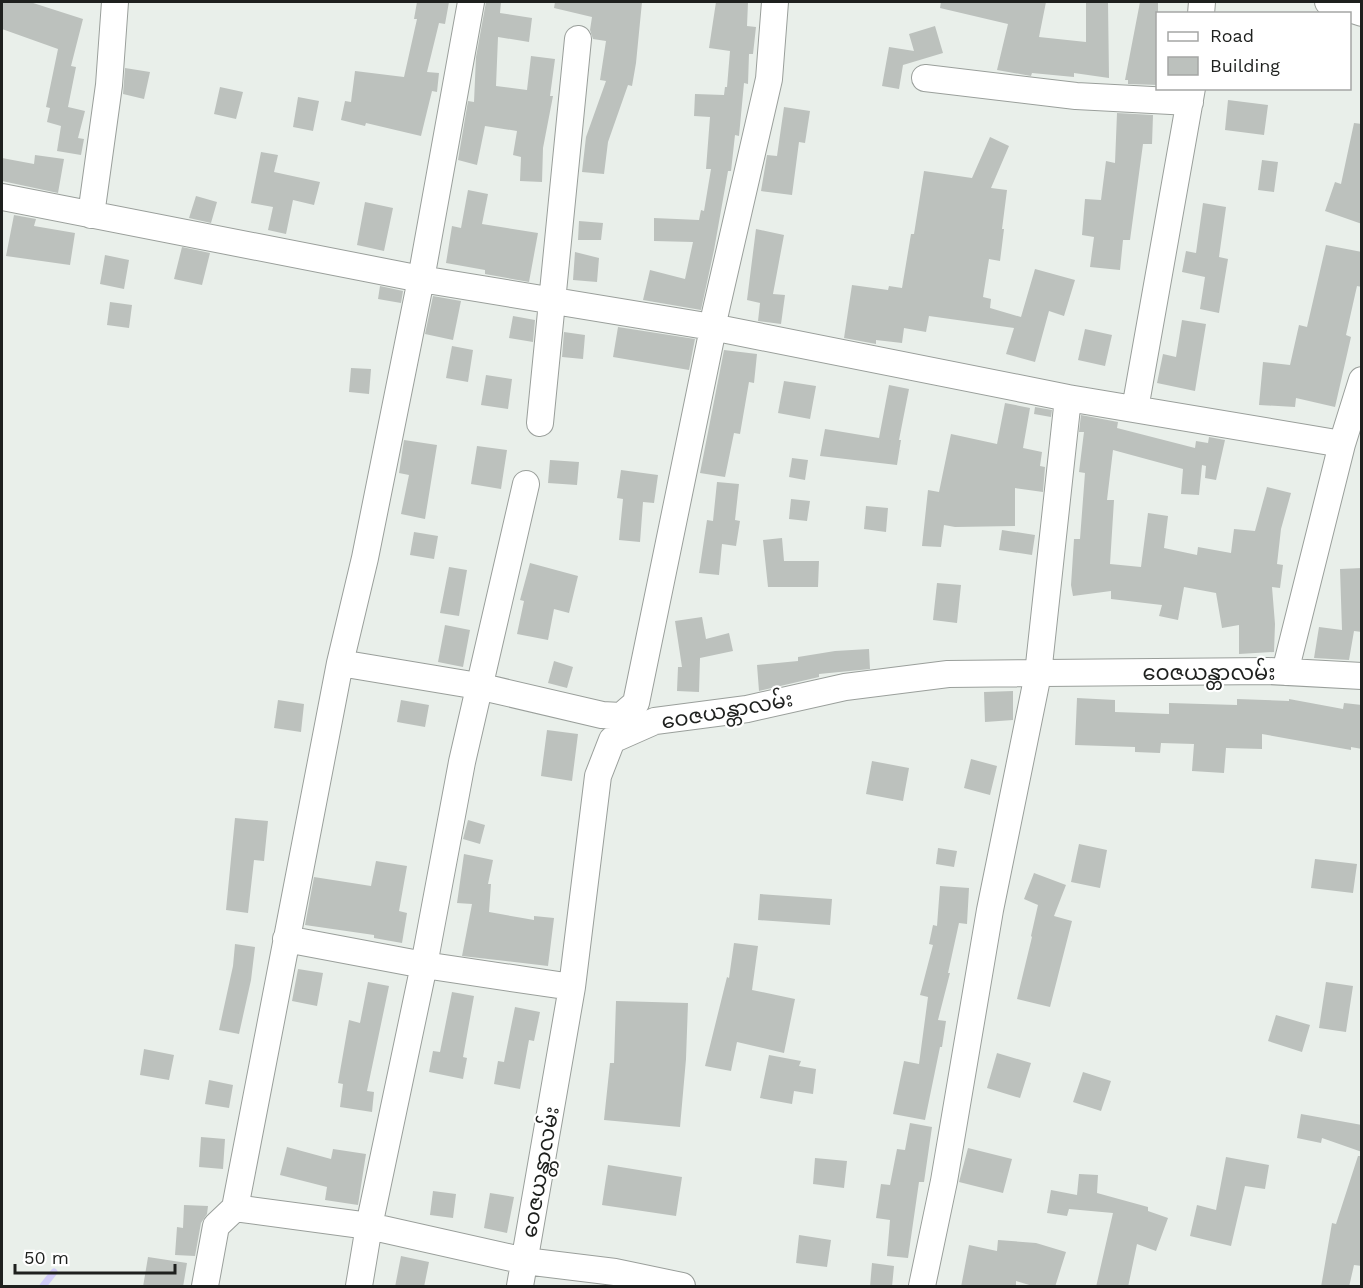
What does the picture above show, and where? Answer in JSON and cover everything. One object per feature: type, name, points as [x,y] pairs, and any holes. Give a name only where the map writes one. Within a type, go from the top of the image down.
[{"type":"street","points":[[91,215],[110,85],[115,2]]},
{"type":"street","points":[[205,1287],[216,1226],[235,1208],[340,663],[365,558],[421,279],[471,2]]},
{"type":"street","points":[[340,663],[478,686],[602,715],[621,716],[636,703],[711,338],[711,327],[769,79],[776,2]]},
{"type":"street","points":[[1328,2],[1362,13]]},
{"type":"street","points":[[540,423],[578,39]]},
{"type":"street","points":[[925,78],[1076,96],[1191,95],[1135,409]]},
{"type":"street","points":[[2,197],[421,279],[711,327],[1068,398],[1342,444]]},
{"type":"street","points":[[1285,672],[1342,444],[1362,380]]},
{"type":"street","points":[[922,1287],[944,1181],[990,910],[1038,674],[1068,398]]},
{"type":"street","points":[[359,1287],[369,1226],[424,965],[478,686],[526,484]]},
{"type":"street","name":"ဝေဇယန္တာလမ်း","points":[[520,1287],[572,987],[598,776],[612,740],[655,721],[747,709],[845,687],[948,674],[1285,672],[1362,676]]},
{"type":"street","points":[[286,939],[424,965],[572,987]]},
{"type":"street","points":[[235,1208],[369,1226],[525,1261],[615,1272],[681,1287]]},
{"type":"building","points":[[2,2],[30,2],[83,19],[71,66],[76,67],[68,107],[85,111],[78,138],[84,139],[81,155],[57,151],[61,126],[47,122],[50,108],[46,107],[58,49],[2,29]]},
{"type":"building","points":[[417,2],[449,2],[445,24],[439,23],[427,72],[439,73],[437,92],[432,91],[421,136],[366,123],[365,126],[341,120],[345,101],[351,102],[355,71],[404,77],[417,19],[414,19]]},
{"type":"building","points":[[486,2],[501,2],[500,13],[532,18],[529,42],[498,37],[496,86],[527,90],[531,56],[555,59],[550,96],[553,96],[543,148],[542,182],[520,181],[521,157],[513,155],[517,131],[485,126],[477,165],[458,160],[468,101],[474,102],[476,57]]},
{"type":"building","points":[[555,2],[642,2],[632,86],[628,85],[608,142],[604,174],[582,172],[586,137],[606,81],[600,80],[606,41],[593,39],[590,30],[592,17],[554,8]]},
{"type":"building","points":[[716,2],[748,2],[747,26],[756,27],[753,54],[749,54],[748,84],[744,83],[739,136],[735,135],[731,171],[728,171],[701,310],[643,300],[650,270],[685,279],[693,242],[654,241],[654,218],[699,220],[701,210],[704,211],[711,169],[706,169],[710,117],[694,116],[695,94],[724,95],[725,87],[727,87],[730,51],[709,48]]},
{"type":"building","points":[[941,2],[1046,2],[1039,37],[1086,42],[1086,2],[1108,2],[1109,78],[1074,73],[1074,77],[1032,73],[1031,76],[997,70],[1008,24],[940,8]]},
{"type":"building","points":[[1140,2],[1158,2],[1156,85],[1128,84],[1128,80],[1125,80]]},
{"type":"building","points":[[935,26],[943,53],[903,65],[899,89],[882,86],[889,47],[914,51],[909,34]]},
{"type":"building","points":[[125,68],[150,72],[144,99],[123,94]]},
{"type":"building","points":[[220,87],[243,92],[236,119],[214,114]]},
{"type":"building","points":[[298,97],[319,101],[313,131],[293,127]]},
{"type":"building","points":[[1228,100],[1268,105],[1264,135],[1225,130]]},
{"type":"building","points":[[784,107],[810,111],[805,143],[799,142],[792,195],[761,191],[767,155],[777,156]]},
{"type":"building","points":[[1117,113],[1153,115],[1152,144],[1143,144],[1130,240],[1123,240],[1120,270],[1090,267],[1094,237],[1082,235],[1085,199],[1101,200],[1106,161],[1115,163]]},
{"type":"building","points":[[1354,123],[1362,124],[1362,224],[1325,211],[1335,182],[1341,184]]},
{"type":"building","points":[[990,137],[1009,146],[991,188],[1007,190],[1000,261],[989,259],[983,297],[991,299],[990,308],[1021,317],[1035,269],[1075,280],[1064,316],[1049,311],[1035,362],[1006,354],[1014,328],[929,316],[926,332],[904,328],[902,343],[876,340],[876,344],[844,338],[852,285],[888,290],[889,286],[902,288],[911,234],[914,234],[924,171],[972,178]]},
{"type":"building","points":[[261,152],[278,155],[274,172],[320,182],[314,205],[293,200],[286,234],[268,230],[273,207],[251,203]]},
{"type":"building","points":[[35,155],[64,159],[58,193],[2,181],[2,158],[34,164]]},
{"type":"building","points":[[1262,160],[1278,162],[1274,192],[1258,190]]},
{"type":"building","points":[[468,190],[488,194],[482,224],[538,233],[529,282],[485,274],[485,270],[446,263],[452,226],[461,228]]},
{"type":"building","points":[[196,196],[217,202],[211,223],[189,218]]},
{"type":"building","points":[[365,202],[393,208],[384,251],[357,245]]},
{"type":"building","points":[[1203,203],[1226,207],[1219,257],[1228,259],[1219,313],[1200,309],[1205,277],[1182,272],[1186,251],[1196,253]]},
{"type":"building","points":[[14,215],[36,219],[34,226],[75,233],[70,265],[6,256]]},
{"type":"building","points":[[579,221],[603,223],[601,240],[578,240]]},
{"type":"building","points":[[756,229],[784,235],[773,294],[785,295],[781,324],[758,321],[760,303],[747,300]]},
{"type":"building","points":[[1326,245],[1362,252],[1362,287],[1357,286],[1346,335],[1351,337],[1335,407],[1296,398],[1295,407],[1259,405],[1263,362],[1290,365],[1299,325],[1307,327]]},
{"type":"building","points":[[182,247],[210,253],[202,285],[174,279]]},
{"type":"building","points":[[575,252],[599,258],[597,282],[573,280]]},
{"type":"building","points":[[105,255],[129,260],[124,289],[100,284]]},
{"type":"building","points":[[380,286],[403,291],[401,303],[378,299]]},
{"type":"building","points":[[433,296],[461,301],[453,340],[425,334]]},
{"type":"building","points":[[110,302],[132,305],[129,328],[107,325]]},
{"type":"building","points":[[513,316],[535,320],[533,342],[509,338]]},
{"type":"building","points":[[1182,320],[1206,324],[1195,391],[1157,383],[1163,354],[1176,357]]},
{"type":"building","points":[[618,327],[695,339],[689,370],[613,357]]},
{"type":"building","points":[[1085,329],[1112,335],[1105,366],[1078,360]]},
{"type":"building","points":[[564,332],[585,335],[583,359],[562,357]]},
{"type":"building","points":[[452,346],[473,350],[468,382],[446,378]]},
{"type":"building","points":[[724,350],[757,354],[754,383],[749,382],[740,434],[734,433],[725,477],[700,473]]},
{"type":"building","points":[[351,368],[371,369],[369,394],[349,392]]},
{"type":"building","points":[[486,375],[512,379],[508,409],[481,405]]},
{"type":"building","points":[[784,381],[816,386],[810,419],[778,413]]},
{"type":"building","points":[[889,385],[909,389],[899,440],[901,440],[897,465],[820,456],[825,429],[879,438]]},
{"type":"building","points":[[1005,403],[1030,408],[1023,448],[1042,452],[1040,466],[1045,467],[1043,492],[1015,488],[1015,526],[955,527],[944,525],[941,547],[922,546],[928,490],[939,492],[951,434],[997,444]]},
{"type":"building","points":[[1035,407],[1052,410],[1051,417],[1034,414]]},
{"type":"building","points":[[1081,415],[1118,422],[1117,428],[1195,448],[1196,441],[1208,443],[1209,437],[1225,440],[1216,480],[1205,478],[1206,466],[1202,465],[1199,495],[1181,494],[1183,469],[1113,450],[1107,500],[1114,500],[1110,564],[1141,567],[1148,513],[1168,516],[1164,548],[1197,555],[1198,547],[1231,553],[1234,529],[1255,531],[1267,487],[1291,493],[1281,529],[1277,564],[1283,565],[1280,588],[1272,587],[1275,624],[1274,652],[1239,654],[1239,625],[1222,628],[1216,593],[1184,587],[1178,620],[1159,616],[1162,605],[1111,599],[1111,591],[1073,596],[1071,585],[1074,539],[1080,539],[1085,473],[1079,472],[1084,432],[1079,432]]},
{"type":"building","points":[[404,440],[437,445],[425,519],[401,514],[409,475],[399,473]]},
{"type":"building","points":[[477,446],[507,450],[501,489],[471,484]]},
{"type":"building","points":[[792,458],[808,460],[805,480],[789,477]]},
{"type":"building","points":[[550,460],[579,462],[577,485],[548,483]]},
{"type":"building","points":[[621,470],[658,475],[654,503],[643,502],[640,542],[619,540],[623,499],[617,498]]},
{"type":"building","points":[[717,482],[739,484],[735,520],[740,521],[736,546],[722,544],[719,575],[699,573],[707,520],[713,521]]},
{"type":"building","points":[[791,499],[810,501],[807,521],[789,519]]},
{"type":"building","points":[[866,506],[888,508],[886,532],[864,529]]},
{"type":"building","points":[[1002,530],[1035,535],[1032,555],[999,550]]},
{"type":"building","points":[[414,532],[438,536],[434,559],[410,555]]},
{"type":"building","points":[[782,538],[784,561],[819,561],[818,587],[768,587],[763,540]]},
{"type":"building","points":[[530,563],[578,576],[569,613],[554,609],[548,640],[517,634],[524,601],[520,600]]},
{"type":"building","points":[[449,567],[467,570],[459,616],[440,613]]},
{"type":"building","points":[[1362,568],[1362,632],[1354,631],[1349,660],[1314,658],[1319,627],[1342,630],[1340,569]]},
{"type":"building","points":[[937,583],[961,585],[957,623],[933,620]]},
{"type":"building","points":[[702,617],[706,639],[729,633],[733,651],[700,658],[699,692],[677,691],[678,667],[682,667],[675,621]]},
{"type":"building","points":[[445,625],[470,630],[463,667],[438,662]]},
{"type":"building","points":[[869,649],[870,669],[819,674],[819,677],[759,691],[757,665],[798,661],[798,657],[835,651]]},
{"type":"building","points":[[554,661],[573,667],[567,688],[548,683]]},
{"type":"building","points":[[1013,691],[1013,720],[985,722],[984,692]]},
{"type":"building","points":[[1077,698],[1115,700],[1115,712],[1169,714],[1169,703],[1237,705],[1237,699],[1289,701],[1289,699],[1343,709],[1344,703],[1362,705],[1362,749],[1351,747],[1351,750],[1262,734],[1262,749],[1226,748],[1224,773],[1192,771],[1194,744],[1161,743],[1160,753],[1135,752],[1135,747],[1075,745]]},
{"type":"building","points":[[278,700],[304,704],[301,732],[274,728]]},
{"type":"building","points":[[401,700],[429,705],[425,727],[397,722]]},
{"type":"building","points":[[547,730],[578,734],[572,781],[541,776]]},
{"type":"building","points":[[971,759],[997,766],[990,795],[964,788]]},
{"type":"building","points":[[872,761],[909,768],[903,801],[866,794]]},
{"type":"building","points":[[235,818],[268,821],[264,861],[254,860],[248,913],[226,910]]},
{"type":"building","points":[[468,820],[485,825],[480,844],[463,839]]},
{"type":"building","points":[[1079,844],[1107,850],[1100,888],[1071,882]]},
{"type":"building","points":[[938,848],[957,851],[954,867],[936,864]]},
{"type":"building","points":[[464,854],[493,860],[488,884],[491,884],[489,912],[534,920],[534,916],[554,918],[548,966],[462,956],[472,904],[457,903]]},
{"type":"building","points":[[1315,859],[1357,864],[1353,893],[1311,888]]},
{"type":"building","points":[[376,861],[407,866],[399,911],[407,913],[402,943],[374,938],[374,935],[305,925],[314,877],[371,886]]},
{"type":"building","points":[[1034,873],[1066,885],[1054,916],[1072,921],[1050,1007],[1017,999],[1038,905],[1024,899]]},
{"type":"building","points":[[940,886],[969,888],[967,924],[959,923],[948,973],[950,973],[938,1020],[946,1021],[942,1047],[940,1047],[925,1120],[893,1114],[904,1061],[919,1064],[928,997],[920,995],[933,945],[929,944],[933,925],[937,926]]},
{"type":"building","points":[[760,894],[832,899],[830,925],[758,920]]},
{"type":"building","points":[[734,943],[758,946],[752,990],[795,999],[784,1053],[737,1042],[731,1071],[705,1066],[727,977],[729,978]]},
{"type":"building","points":[[235,944],[255,947],[251,980],[239,1034],[219,1030],[233,966]]},
{"type":"building","points":[[298,969],[323,973],[317,1006],[292,1001]]},
{"type":"building","points":[[368,982],[389,986],[367,1091],[374,1092],[372,1112],[340,1107],[343,1084],[338,1083],[349,1020],[360,1023]]},
{"type":"building","points":[[1326,982],[1353,986],[1346,1032],[1319,1028]]},
{"type":"building","points":[[452,992],[474,996],[463,1057],[467,1058],[463,1079],[429,1072],[433,1051],[440,1052]]},
{"type":"building","points":[[616,1001],[688,1003],[680,1127],[604,1120],[610,1063],[614,1063]]},
{"type":"building","points":[[515,1007],[540,1012],[534,1041],[529,1040],[520,1089],[494,1084],[498,1061],[504,1062]]},
{"type":"building","points":[[1276,1015],[1310,1025],[1302,1052],[1268,1041]]},
{"type":"building","points":[[144,1049],[174,1055],[169,1080],[140,1075]]},
{"type":"building","points":[[997,1053],[1031,1063],[1020,1098],[987,1088]]},
{"type":"building","points":[[769,1055],[801,1061],[799,1066],[816,1069],[813,1094],[794,1091],[792,1104],[760,1098]]},
{"type":"building","points":[[1083,1072],[1111,1081],[1101,1111],[1073,1102]]},
{"type":"building","points":[[209,1080],[233,1085],[229,1108],[205,1104]]},
{"type":"building","points":[[1301,1114],[1362,1125],[1362,1152],[1322,1138],[1321,1143],[1297,1138]]},
{"type":"building","points":[[910,1123],[932,1127],[924,1182],[919,1182],[908,1258],[887,1256],[890,1220],[876,1218],[881,1184],[890,1185],[897,1149],[905,1150]]},
{"type":"building","points":[[201,1137],[225,1139],[223,1169],[199,1167]]},
{"type":"building","points":[[287,1147],[331,1159],[333,1149],[366,1154],[358,1205],[325,1200],[327,1187],[280,1175]]},
{"type":"building","points":[[968,1148],[1012,1159],[1003,1193],[959,1182]]},
{"type":"building","points":[[1358,1156],[1362,1156],[1362,1266],[1354,1265],[1349,1287],[1321,1287],[1332,1223],[1336,1224]]},
{"type":"building","points":[[1226,1157],[1269,1165],[1265,1189],[1245,1186],[1231,1246],[1190,1236],[1197,1205],[1216,1210]]},
{"type":"building","points":[[815,1158],[847,1161],[844,1188],[813,1184]]},
{"type":"building","points":[[608,1165],[682,1177],[676,1216],[602,1205]]},
{"type":"building","points":[[1079,1174],[1098,1175],[1097,1193],[1148,1207],[1148,1211],[1168,1218],[1156,1251],[1137,1244],[1128,1287],[1096,1287],[1113,1213],[1069,1209],[1067,1216],[1047,1213],[1051,1190],[1077,1195]]},
{"type":"building","points":[[433,1191],[456,1194],[453,1218],[430,1215]]},
{"type":"building","points":[[490,1193],[514,1197],[507,1233],[484,1228]]},
{"type":"building","points":[[184,1205],[208,1206],[207,1214],[201,1223],[195,1256],[175,1255],[177,1227],[183,1228]]},
{"type":"building","points":[[799,1235],[831,1240],[827,1267],[796,1263]]},
{"type":"building","points":[[998,1240],[1036,1243],[1066,1252],[1055,1287],[1036,1287],[1016,1281],[1016,1287],[961,1287],[969,1245],[997,1251]]},
{"type":"building","points":[[401,1256],[429,1262],[424,1287],[395,1287]]},
{"type":"building","points":[[148,1257],[187,1263],[183,1287],[143,1287]]},
{"type":"building","points":[[872,1263],[894,1266],[892,1287],[870,1287]]},
{"type":"waterway","points":[[43,1286],[54,1272]]}]
